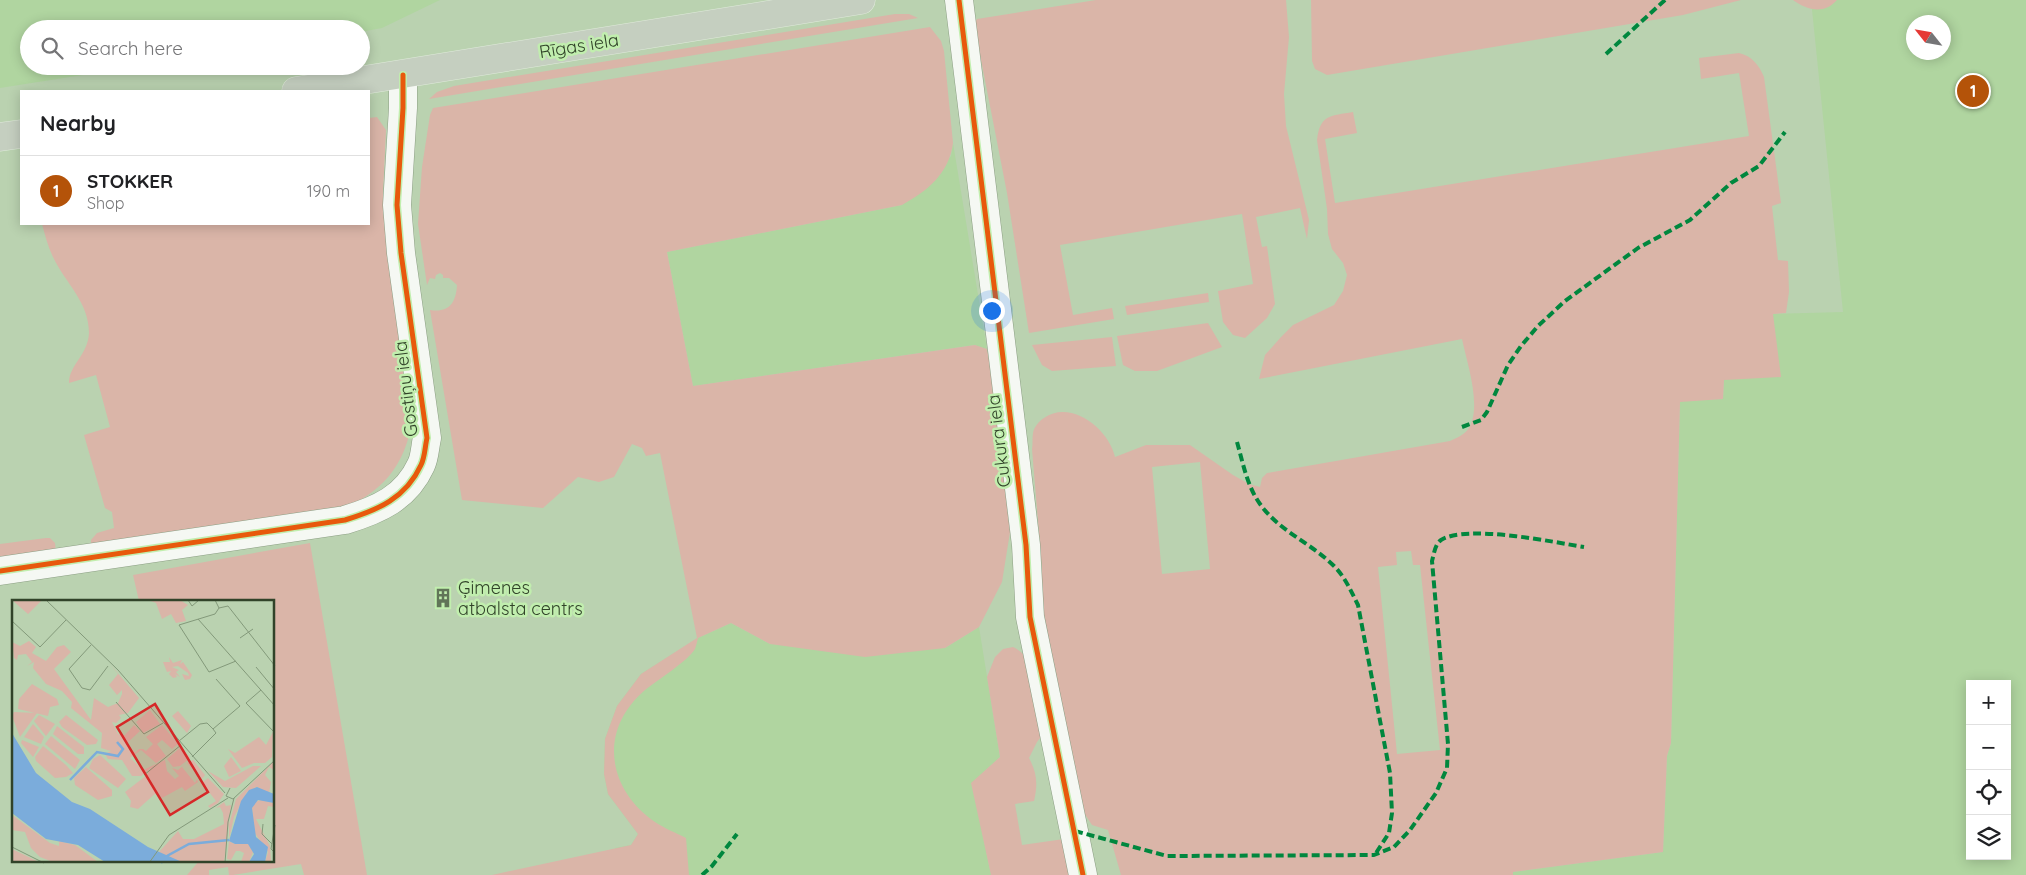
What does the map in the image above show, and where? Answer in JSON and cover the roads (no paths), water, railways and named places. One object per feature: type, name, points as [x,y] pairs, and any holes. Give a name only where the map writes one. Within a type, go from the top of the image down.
[{"type":"highway","name":"Rīgas iela","points":[[303,90],[861,0]]},
{"type":"highway","points":[[0,138],[20,134]]},
{"type":"street","name":"Cukura iela","points":[[959,0],[1026,546],[1030,617],[1083,875]]},
{"type":"street","name":"Gostiņu iela","points":[[0,571],[345,520],[378,509],[392,501],[408,486],[422,464],[427,438],[401,253],[397,205],[403,108],[403,75]]},
{"type":"place","name":"STOKKER","points":[[1973,91]]},
{"type":"place","name":"Ģimenes atbalsta centrs","points":[[443,598]]}]
